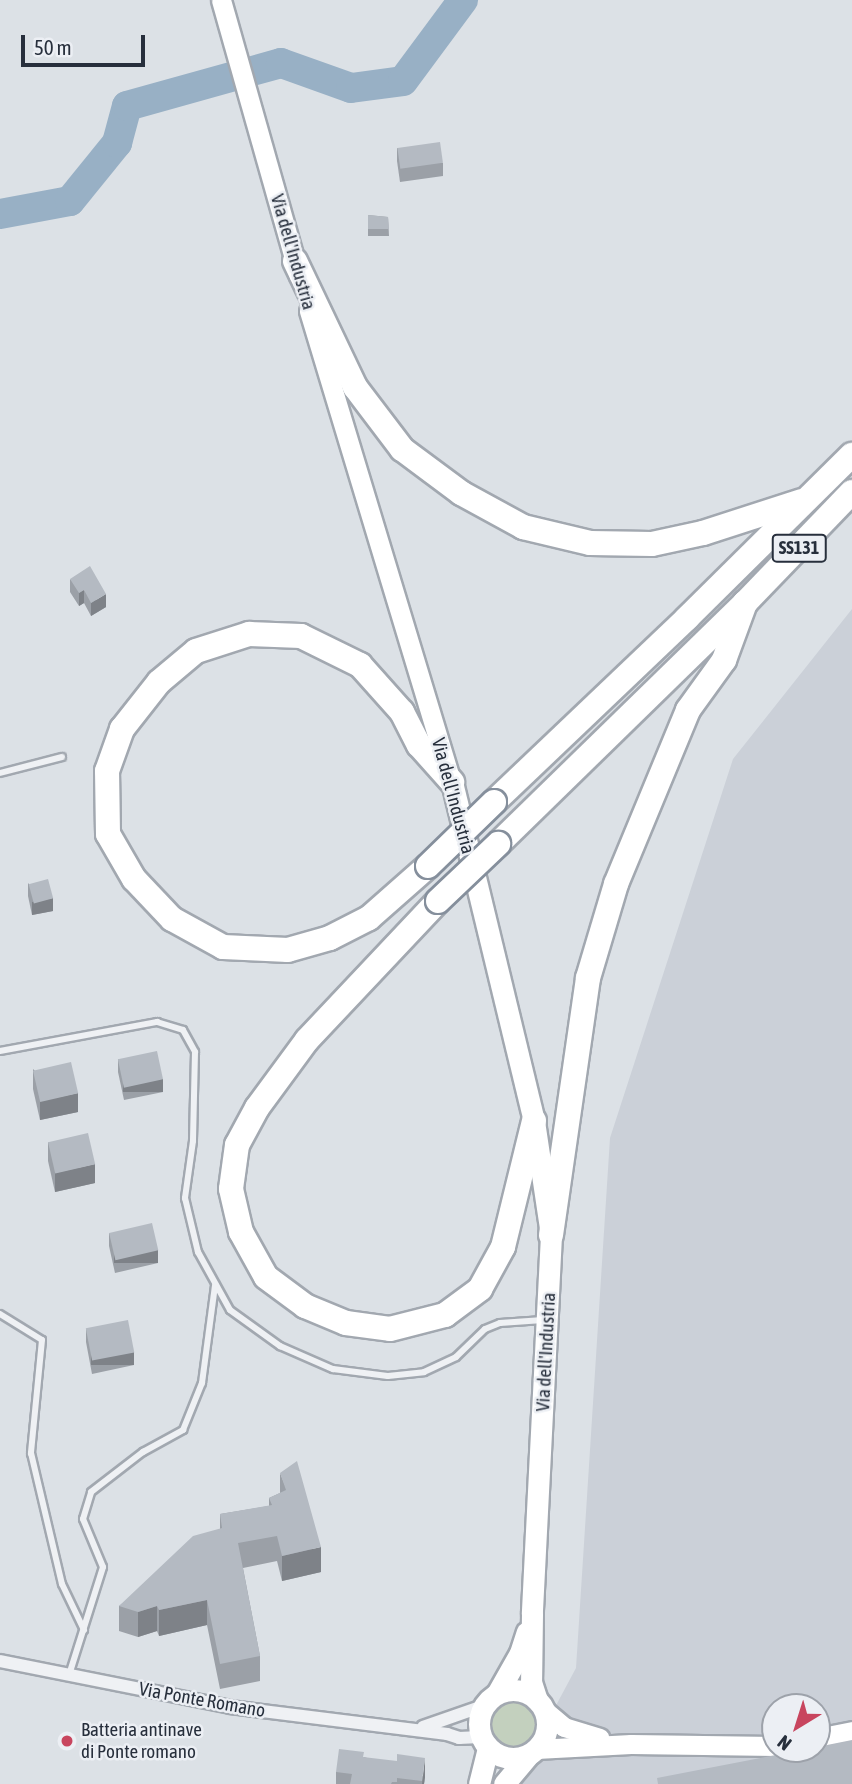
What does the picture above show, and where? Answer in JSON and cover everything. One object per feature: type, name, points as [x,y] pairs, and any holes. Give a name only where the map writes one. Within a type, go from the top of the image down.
[{"type":"highway","points":[[295,261],[355,387],[402,449],[461,493],[523,527],[590,543],[652,544],[704,533],[802,501]]},
{"type":"highway","points":[[452,782],[419,745],[402,712],[360,666],[301,636],[249,634],[196,651],[159,682],[122,729],[107,771],[108,834],[134,879],[172,919],[223,947],[288,950],[330,938],[369,918],[428,866],[687,618],[802,501],[852,455]]},
{"type":"highway","name":"SS131","points":[[745,603],[852,492]]},
{"type":"highway","points":[[534,1121],[503,1247],[480,1289],[445,1315],[390,1329],[346,1323],[305,1306],[266,1277],[241,1232],[231,1189],[237,1145],[257,1108],[307,1040],[438,901],[745,603]]},
{"type":"highway","points":[[551,1235],[588,978],[616,884],[688,710],[724,660],[745,603]]},
{"type":"main road","name":"Via dell'Industria","points":[[221,0],[295,261],[452,782],[534,1121],[551,1235],[549,1319],[532,1614],[531,1682],[541,1705]]},
{"type":"main road","name":"Via dell'Industria","points":[[490,1699],[520,1653],[532,1614]]},
{"type":"main road","points":[[479,1784],[484,1743],[478,1721],[490,1699],[523,1691],[564,1727],[578,1734],[631,1744]]},
{"type":"main road","points":[[503,1784],[545,1735],[541,1705]]},
{"type":"main road","points":[[831,1735],[852,1731]]},
{"type":"main road","points":[[484,1743],[503,1757],[631,1744],[761,1746]]},
{"type":"street","name":"Via Ponte Romano","points":[[0,1661],[230,1707],[405,1728],[484,1743]]},
{"type":"street","name":"Via Ponte Romano","points":[[405,1728],[429,1727],[490,1699]]},
{"type":"lane","points":[[0,773],[62,757]]},
{"type":"lane","points":[[0,1051],[158,1021],[183,1030],[193,1044],[195,1061],[193,1141],[185,1198],[198,1252],[230,1310],[279,1346],[333,1369],[388,1376],[424,1372],[456,1357],[485,1329],[500,1323],[549,1319]]},
{"type":"lane","points":[[69,1675],[103,1567],[83,1519],[91,1492],[143,1452],[183,1430],[202,1383],[216,1283]]},
{"type":"lane","points":[[0,1314],[42,1340],[31,1453],[62,1584],[84,1630]]},
{"type":"shaded area","points":[[852,609],[852,1784],[514,1784],[576,1668],[610,1138],[733,759]]},
{"type":"green space","points":[[512,1697],[523,1699],[532,1705],[538,1714],[538,1736],[532,1745],[523,1751],[512,1753],[501,1751],[492,1745],[486,1736],[484,1725],[486,1714],[492,1705],[501,1699]]},
{"type":"building","points":[[440,142],[443,163],[400,169],[397,148]]},
{"type":"building","points":[[368,215],[388,217],[389,229],[368,229]]},
{"type":"building","points":[[90,566],[106,594],[91,603],[84,590],[79,593],[70,579]]},
{"type":"building","points":[[48,879],[53,898],[34,903],[29,884]]},
{"type":"building","points":[[157,1051],[163,1079],[124,1088],[118,1059]]},
{"type":"building","points":[[71,1062],[78,1093],[40,1102],[33,1071]]},
{"type":"building","points":[[88,1133],[95,1164],[55,1173],[48,1142]]},
{"type":"building","points":[[152,1223],[158,1250],[115,1260],[109,1233]]},
{"type":"building","points":[[128,1320],[134,1352],[92,1361],[86,1328]]},
{"type":"building","points":[[297,1461],[321,1547],[282,1556],[277,1536],[238,1543],[260,1656],[220,1664],[207,1600],[159,1610],[157,1606],[138,1612],[119,1606],[193,1536],[222,1528],[220,1514],[272,1505],[269,1498],[286,1490],[280,1473]]},
{"type":"building","points":[[852,1740],[852,1784],[658,1784],[657,1778],[761,1758],[761,1763],[831,1763],[831,1744]]},
{"type":"building","points":[[339,1749],[364,1752],[363,1757],[397,1761],[397,1754],[425,1758],[422,1781],[397,1778],[397,1782],[391,1784],[350,1784],[352,1774],[336,1772]]},
{"type":"waterway","points":[[0,214],[70,201],[117,143],[127,106],[281,63],[351,88],[403,81],[463,0]]},
{"type":"place","name":"Batteria antinave di Ponte romano","points":[[67,1741]]}]
